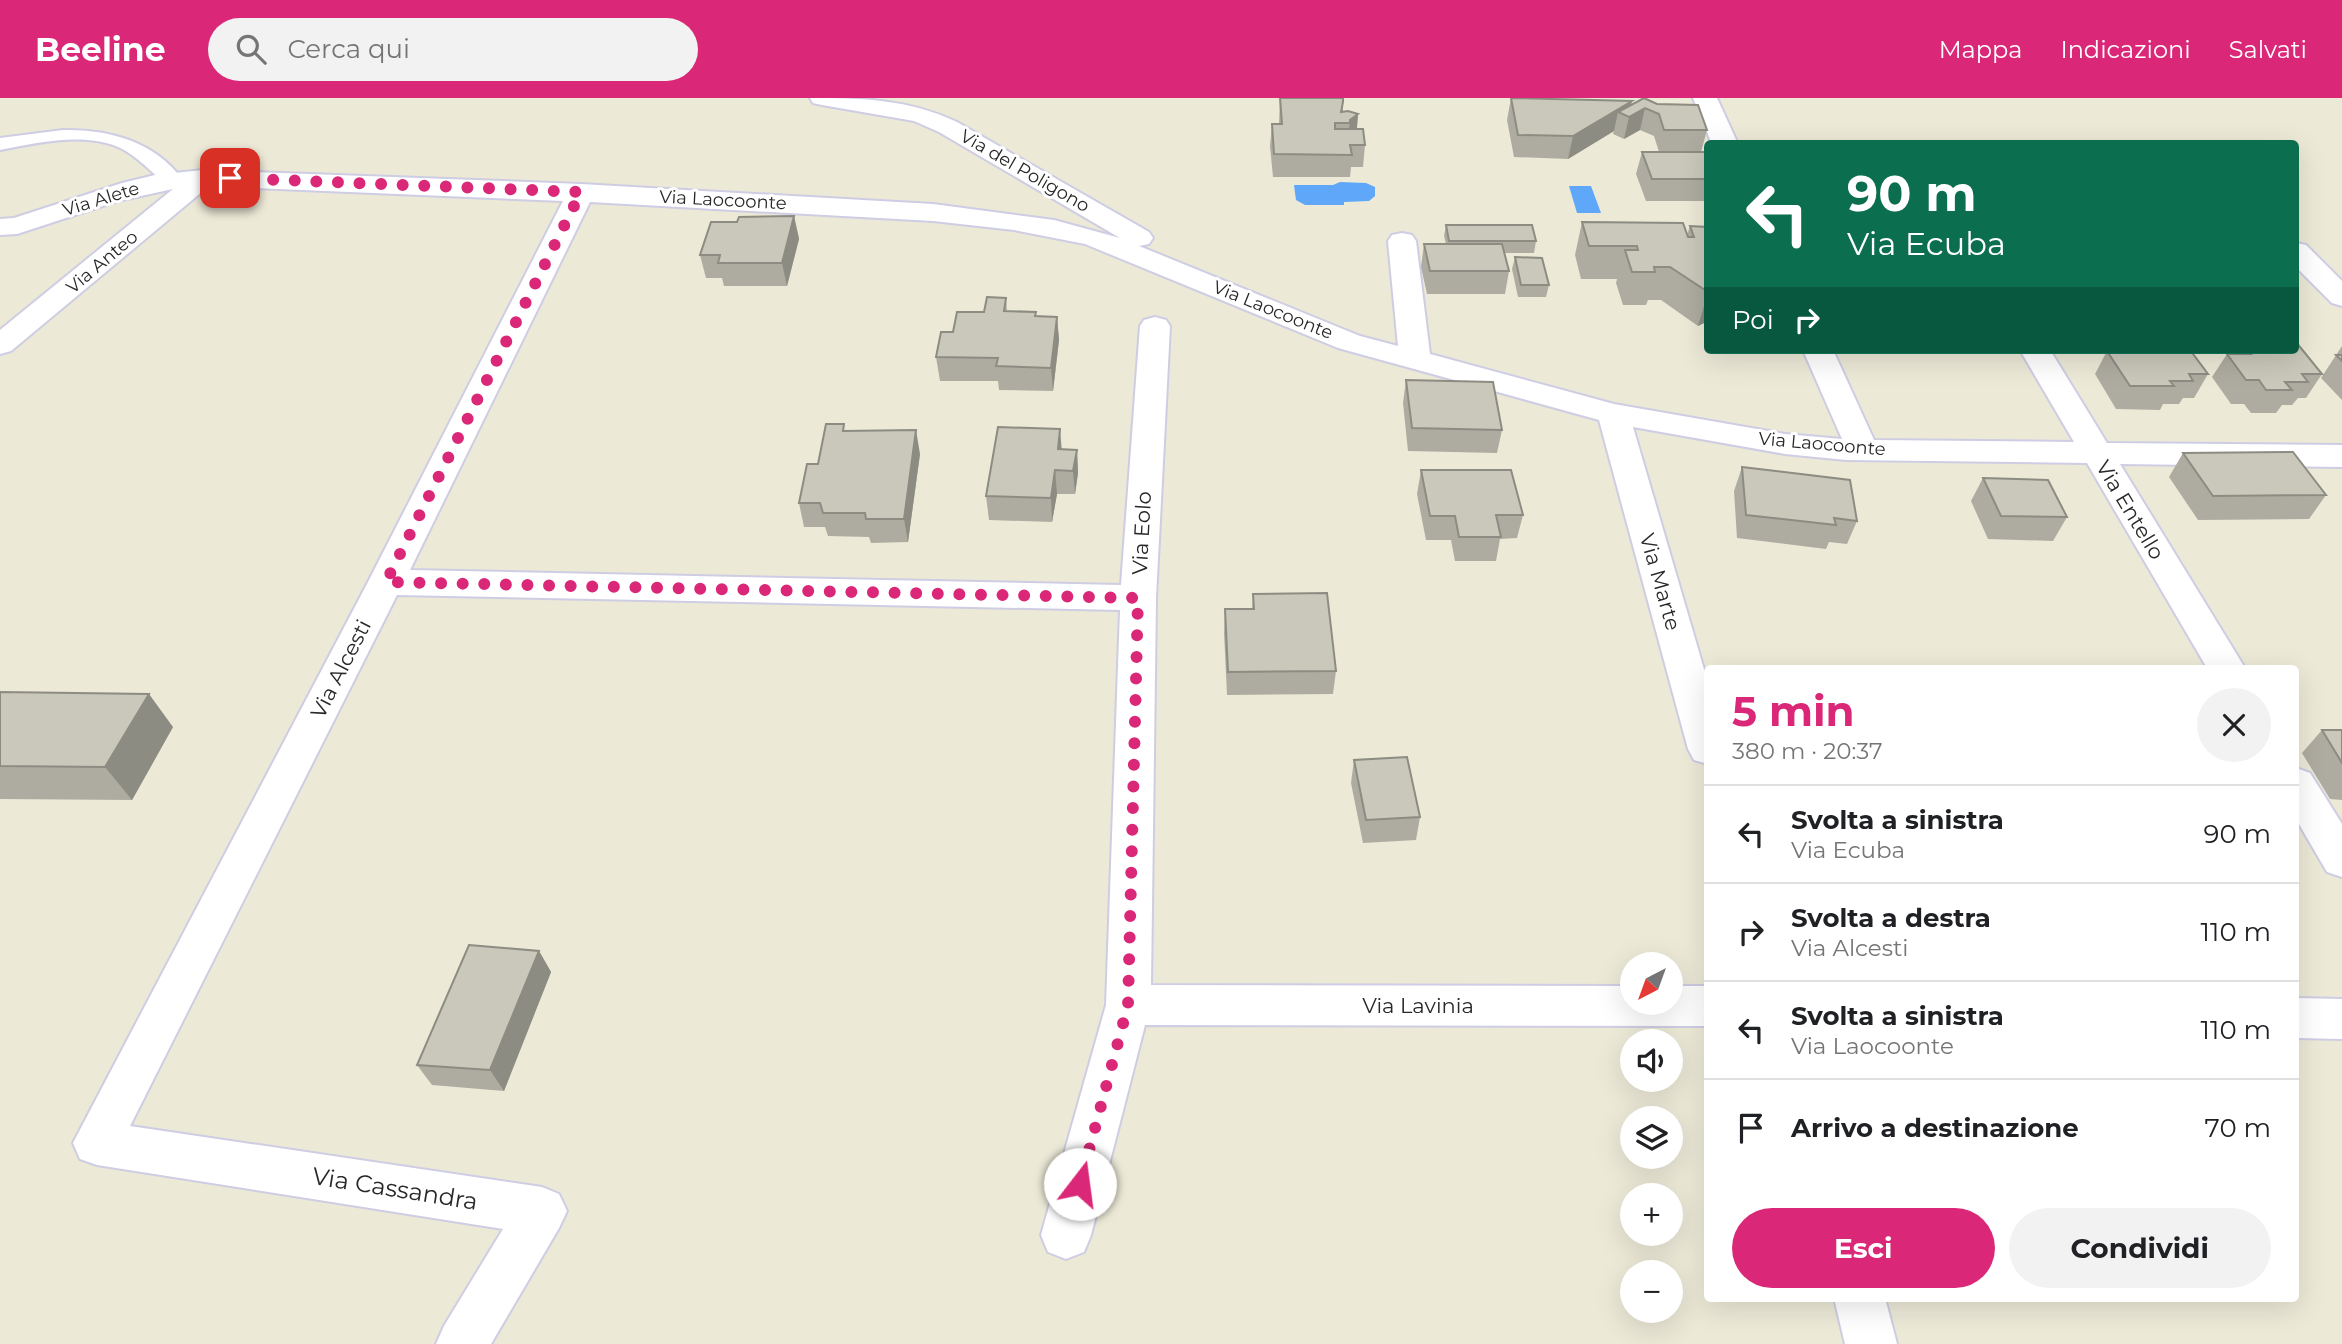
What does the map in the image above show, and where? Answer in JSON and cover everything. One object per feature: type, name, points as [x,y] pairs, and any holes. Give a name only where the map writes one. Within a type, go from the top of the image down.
[{"type":"street","name":"Via del Poligono","points":[[822,98],[920,114],[948,127],[1113,221],[1212,285]]},
{"type":"street","points":[[1704,98],[1723,140]]},
{"type":"street","name":"Via Laocoonte","points":[[203,178],[581,192],[982,216],[1094,238],[1349,342],[1612,414],[1785,444],[1863,451],[2342,456]]},
{"type":"street","name":"Via Alete","points":[[0,227],[17,226],[133,188],[172,179],[203,178]]},
{"type":"street","name":"Via Anteo","points":[[0,345],[203,178]]},
{"type":"street","name":"Via Alcesti","points":[[97,1143],[386,582],[581,192]]},
{"type":"street","points":[[1402,241],[1415,360]]},
{"type":"street","points":[[2299,254],[2342,297]]},
{"type":"street","name":"Via Eolo","points":[[1066,1235],[1128,1005],[1138,598],[1155,326]]},
{"type":"street","points":[[1820,354],[1863,451]]},
{"type":"street","name":"Via Entello","points":[[2037,354],[2224,665]]},
{"type":"street","name":"Via Marte","points":[[1612,414],[1704,736]]},
{"type":"street","points":[[386,582],[1138,598]]},
{"type":"street","points":[[2299,789],[2342,860]]},
{"type":"street","name":"Via Lavinia","points":[[1128,1005],[1704,1006]]},
{"type":"street","points":[[2299,1018],[2342,1019]]},
{"type":"street","name":"Via Cassandra","points":[[97,1143],[542,1211],[462,1344]]},
{"type":"street","points":[[1860,1302],[1871,1344]]},
{"type":"lane","points":[[0,144],[83,135],[108,137],[126,143],[172,179]]},
{"type":"water","points":[[1340,182],[1366,183],[1375,187],[1375,196],[1369,201],[1344,202],[1344,205],[1305,205],[1296,200],[1294,185],[1333,185]]},
{"type":"water","points":[[1569,186],[1591,186],[1601,213],[1577,213]]},
{"type":"building","points":[[1280,98],[1343,98],[1341,112],[1358,114],[1350,123],[1335,123],[1335,129],[1363,129],[1365,145],[1350,145],[1352,155],[1274,154],[1272,124],[1282,124]]},
{"type":"building","points":[[1511,98],[1632,101],[1573,136],[1518,135]]},
{"type":"building","points":[[1644,98],[1657,104],[1698,105],[1707,130],[1664,130],[1659,114],[1645,108],[1629,117],[1618,112]]},
{"type":"building","points":[[1642,152],[1704,152],[1704,179],[1652,179]]},
{"type":"building","points":[[794,216],[782,263],[718,263],[720,255],[700,255],[711,222],[737,222],[739,217]]},
{"type":"building","points":[[1582,222],[1683,223],[1688,237],[1694,237],[1690,226],[1704,227],[1704,289],[1670,267],[1654,267],[1655,272],[1632,272],[1625,250],[1638,250],[1637,246],[1589,246]]},
{"type":"building","points":[[1446,225],[1532,225],[1536,241],[1449,241]]},
{"type":"building","points":[[1424,244],[1502,244],[1509,271],[1430,271]]},
{"type":"building","points":[[1515,257],[1542,258],[1549,285],[1521,285]]},
{"type":"building","points":[[987,297],[1006,298],[1004,311],[1036,312],[1035,316],[1057,317],[1051,368],[996,366],[998,358],[936,357],[941,332],[953,332],[957,312],[984,312]]},
{"type":"building","points":[[2299,346],[2322,374],[2302,374],[2308,382],[2285,382],[2292,390],[2266,390],[2259,380],[2246,380],[2227,354],[2299,354]]},
{"type":"building","points":[[2109,354],[2193,354],[2208,374],[2189,374],[2193,381],[2170,381],[2174,386],[2130,386]]},
{"type":"building","points":[[1406,380],[1493,382],[1502,430],[1412,428]]},
{"type":"building","points":[[826,424],[844,424],[843,431],[916,430],[904,519],[866,519],[865,513],[823,513],[820,503],[799,503],[807,464],[818,464]]},
{"type":"building","points":[[998,427],[1060,429],[1058,449],[1077,450],[1073,471],[1055,470],[1051,498],[986,496]]},
{"type":"building","points":[[2293,452],[2326,495],[2213,496],[2183,453]]},
{"type":"building","points":[[1742,467],[1850,480],[1857,521],[1834,518],[1836,525],[1746,515]]},
{"type":"building","points":[[1421,470],[1511,470],[1523,515],[1496,515],[1501,537],[1459,537],[1455,516],[1430,516]]},
{"type":"building","points":[[1983,478],[2048,480],[2067,517],[2001,516]]},
{"type":"building","points":[[1327,593],[1336,671],[1228,672],[1225,609],[1254,609],[1253,594]]},
{"type":"building","points":[[0,692],[149,694],[105,767],[0,766]]},
{"type":"building","points":[[2322,730],[2342,730],[2342,763]]},
{"type":"building","points":[[1407,757],[1420,817],[1366,820],[1354,760]]},
{"type":"building","points":[[469,945],[539,951],[490,1070],[417,1065]]},
{"type":"route","points":[[230,178],[581,192],[386,582],[1138,598],[1128,1005],[1080,1184]]}]
